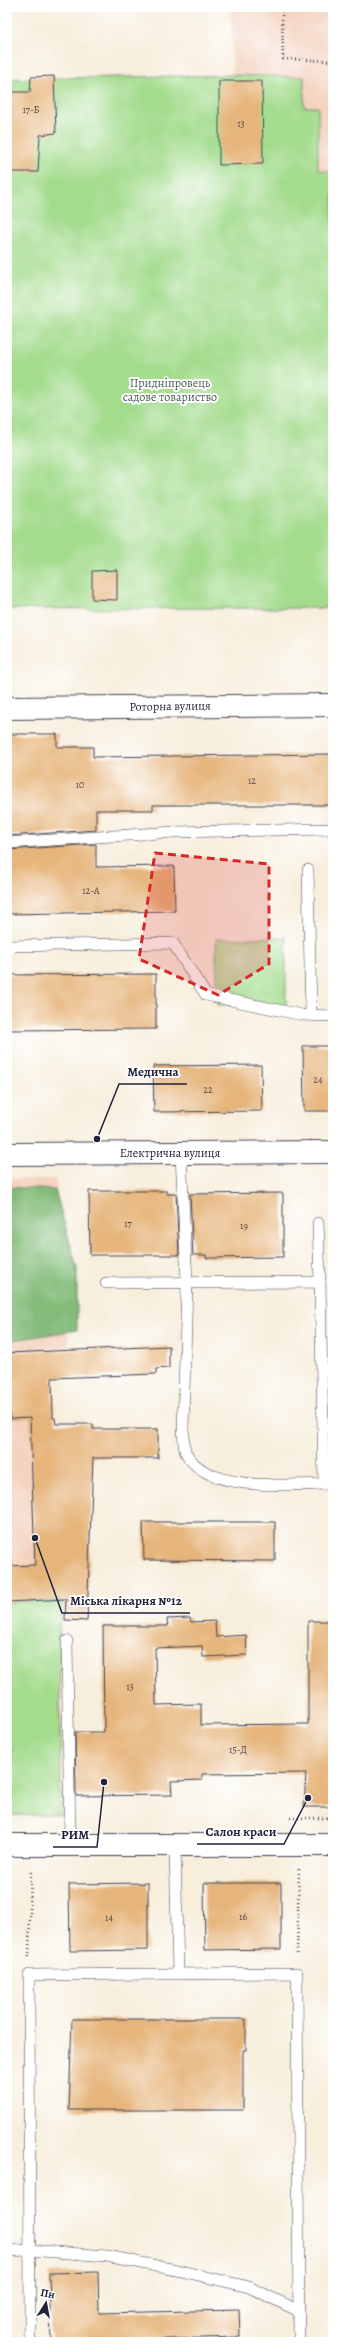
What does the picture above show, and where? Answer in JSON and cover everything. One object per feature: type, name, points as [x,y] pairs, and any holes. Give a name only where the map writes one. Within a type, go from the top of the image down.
[{"type":"street","name":"Роторна вулиця","points":[[7,708],[333,705]]},
{"type":"street","name":"Електрична вулиця","points":[[7,1154],[333,1152]]},
{"type":"street","points":[[7,1845],[333,1845]]},
{"type":"lane","points":[[7,843],[174,832],[333,829]]},
{"type":"lane","points":[[308,870],[311,1015]]},
{"type":"lane","points":[[7,946],[173,943],[206,995],[302,1015],[333,1016]]},
{"type":"lane","points":[[181,1154],[187,1283],[183,1429],[185,1453],[203,1471],[228,1482],[257,1484],[328,1484],[318,1223]]},
{"type":"lane","points":[[106,1283],[320,1282]]},
{"type":"lane","points":[[68,1641],[70,1845]]},
{"type":"lane","points":[[175,1846],[178,1973]]},
{"type":"lane","points":[[30,2342],[29,1976],[178,1973],[297,1973],[299,2342]]},
{"type":"lane","points":[[7,2251],[29,2250],[106,2256],[181,2271],[249,2287],[299,2311]]},
{"type":"path","points":[[282,7],[283,59],[333,61]]},
{"type":"path","points":[[29,1976],[31,1845]]},
{"type":"path","points":[[297,1973],[300,1845]]},
{"type":"highlighted area","points":[[155,853],[269,864],[269,964],[218,995],[139,959]]},
{"type":"shaded area","points":[[231,7],[275,7],[276,13],[333,12],[333,172],[318,170],[318,107],[304,107],[303,77],[232,75]]},
{"type":"shaded area","points":[[7,1179],[56,1179],[69,1348],[52,1350],[65,1604],[61,1625],[63,1816],[7,1817]]},
{"type":"green space","name":"Придніпровець садове товариство","points":[[232,75],[304,77],[304,107],[318,107],[318,170],[333,172],[333,608],[7,609],[7,79]]},
{"type":"green space","points":[[286,937],[286,1005],[217,1005],[216,939]]},
{"type":"green space","points":[[7,1187],[55,1190],[77,1268],[77,1330],[7,1341]]},
{"type":"green space","points":[[63,1601],[59,1624],[61,1815],[7,1815],[7,1784],[11,1784],[12,1748],[7,1748],[7,1602]]},
{"type":"building","points":[[54,76],[56,133],[40,135],[38,172],[7,172],[7,92],[30,92],[31,77]]},
{"type":"building","points":[[219,81],[262,81],[263,164],[219,165]]},
{"type":"building","points":[[117,570],[117,600],[92,599],[92,571]]},
{"type":"building","points":[[7,734],[57,734],[57,747],[93,747],[93,757],[333,754],[333,805],[153,805],[153,810],[96,810],[96,830],[7,836]]},
{"type":"building","points":[[96,844],[96,867],[174,866],[175,911],[7,914],[7,850]]},
{"type":"building","points":[[156,974],[156,1029],[7,1030],[7,975]]},
{"type":"building","points":[[303,1046],[333,1046],[333,1111],[304,1111]]},
{"type":"building","points":[[261,1065],[262,1111],[154,1112],[153,1066]]},
{"type":"building","points":[[89,1191],[167,1191],[167,1194],[176,1194],[179,1255],[90,1255]]},
{"type":"building","points":[[283,1193],[283,1257],[206,1258],[206,1255],[193,1255],[190,1194]]},
{"type":"building","points":[[169,1346],[169,1368],[156,1369],[156,1374],[52,1378],[53,1418],[55,1418],[56,1424],[93,1424],[93,1429],[158,1429],[158,1458],[93,1458],[87,1621],[65,1620],[66,1599],[7,1602],[7,1566],[35,1565],[30,1418],[10,1419],[7,1353]]},
{"type":"building","points":[[143,1522],[275,1522],[275,1561],[144,1560]]},
{"type":"building","points":[[190,1618],[191,1622],[215,1621],[216,1637],[246,1635],[247,1655],[203,1657],[202,1646],[155,1648],[156,1705],[201,1704],[201,1725],[308,1724],[308,1621],[333,1621],[333,1807],[304,1807],[306,1773],[202,1774],[202,1780],[171,1781],[172,1795],[76,1796],[75,1732],[104,1732],[103,1626],[168,1626],[167,1619]]},
{"type":"building","points":[[148,1883],[148,1950],[70,1951],[69,1884]]},
{"type":"building","points":[[204,1883],[281,1883],[281,1949],[205,1950]]},
{"type":"building","points":[[72,2019],[246,2019],[246,2050],[243,2050],[243,2110],[69,2110]]},
{"type":"building","points":[[98,2272],[99,2313],[239,2310],[240,2337],[51,2342],[49,2273]]},
{"type":"place","name":"Медична","points":[[97,1139]]},
{"type":"place","name":"Міська лікарня №12","points":[[35,1538]]},
{"type":"place","name":"РИМ","points":[[104,1782]]},
{"type":"place","name":"Салон краси","points":[[308,1798]]}]
